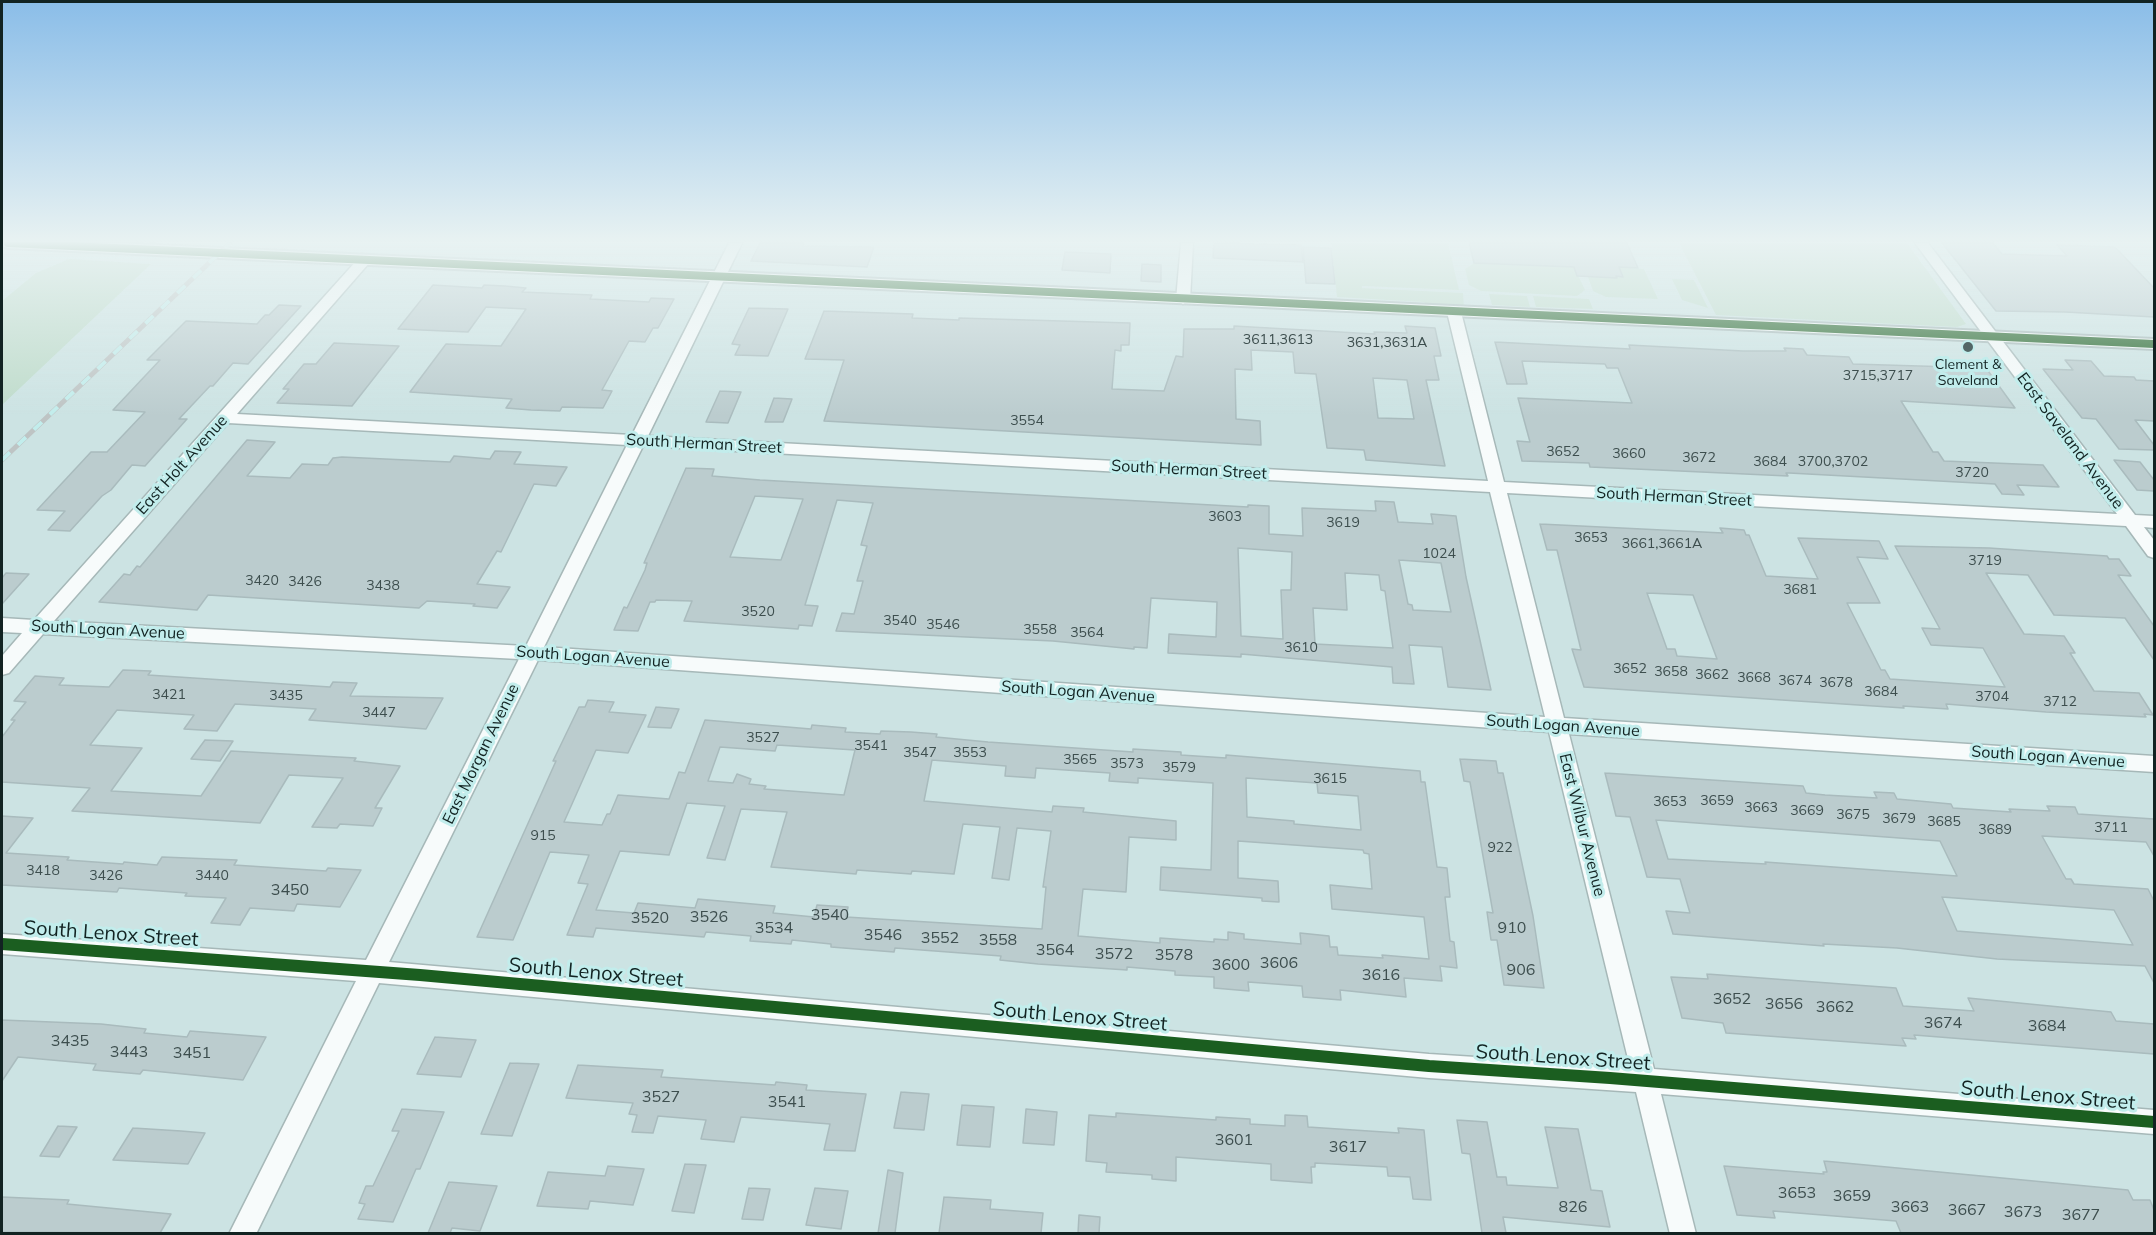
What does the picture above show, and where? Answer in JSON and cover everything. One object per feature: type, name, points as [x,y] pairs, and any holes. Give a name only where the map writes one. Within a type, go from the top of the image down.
[{"type":"street","name":"East Holt Avenue","points":[[2,668],[328,301]]},
{"type":"street","name":"East Morgan Avenue","points":[[243,1233],[708,301]]},
{"type":"street","points":[[1198,301],[2154,344]]},
{"type":"street","name":"East Saveland Avenue","points":[[1964,301],[2154,552]]},
{"type":"street","name":"East Wilbur Avenue","points":[[1454,312],[1683,1233]]},
{"type":"street","name":"South Herman Street","points":[[223,418],[2154,522]]},
{"type":"street","name":"South Logan Avenue","points":[[2,625],[532,653],[1557,725],[2154,764]]},
{"type":"street","name":"South Lenox Street","points":[[2,944],[374,971],[1429,1066],[2154,1122]]},
{"type":"green space","points":[[2,301],[112,301],[2,405]]},
{"type":"green space","points":[[1399,301],[1464,301],[1464,307],[1430,305],[1423,302]]},
{"type":"green space","points":[[1491,301],[1528,301],[1530,307],[1492,305]]},
{"type":"green space","points":[[1534,301],[1590,301],[1593,309],[1536,307]]},
{"type":"green space","points":[[1684,301],[1704,301],[1708,308]]},
{"type":"green space","points":[[1709,301],[1949,301],[1966,324],[1957,327],[1716,315]]},
{"type":"building","points":[[421,301],[673,301],[658,328],[653,328],[645,342],[629,341],[602,390],[612,391],[603,408],[562,407],[560,411],[506,408],[512,399],[410,392],[446,344],[501,346],[526,309],[486,307],[468,332],[398,329]]},
{"type":"building","points":[[1988,301],[2154,301],[2154,317],[1996,311]]},
{"type":"building","points":[[279,305],[301,306],[248,364],[233,363],[213,386],[210,386],[179,419],[187,419],[145,466],[132,465],[111,490],[102,496],[70,531],[48,530],[65,511],[37,510],[91,452],[107,452],[145,412],[113,410],[160,360],[147,360],[186,321],[257,324]]},
{"type":"building","points":[[749,308],[788,309],[768,356],[735,355],[740,345],[732,344]]},
{"type":"building","points":[[824,311],[913,314],[912,318],[959,320],[959,318],[1130,323],[1129,345],[1121,345],[1121,351],[1115,350],[1112,389],[1164,391],[1176,356],[1183,357],[1184,329],[1234,329],[1234,326],[1375,334],[1374,332],[1407,333],[1405,326],[1435,328],[1441,356],[1434,356],[1439,380],[1426,380],[1445,466],[1366,460],[1364,450],[1327,448],[1316,374],[1295,373],[1293,352],[1251,350],[1252,370],[1235,369],[1236,419],[1260,421],[1261,445],[824,421],[844,360],[805,359]],"holes":[[[1373,378],[1407,380],[1414,419],[1378,418]]]},
{"type":"building","points":[[1495,342],[1630,349],[1629,345],[1743,351],[1803,349],[1807,355],[1849,357],[1853,364],[1986,368],[2015,408],[1901,401],[1933,452],[1938,452],[1944,461],[2043,465],[2059,487],[2017,485],[2024,495],[2002,494],[1995,484],[1789,473],[1786,473],[1788,476],[1590,467],[1589,463],[1522,461],[1517,441],[1530,442],[1518,398],[1632,403],[1618,368],[1607,368],[1605,364],[1522,361],[1527,384],[1507,384]]},
{"type":"building","points":[[334,343],[399,346],[352,406],[277,403],[289,389],[283,389],[304,364],[316,364]]},
{"type":"building","points":[[2065,360],[2091,361],[2104,376],[2134,377],[2136,380],[2154,381],[2154,421],[2135,420],[2154,445],[2154,450],[2119,449],[2096,419],[2082,418],[2043,369],[2073,370]]},
{"type":"building","points":[[720,391],[741,392],[728,423],[706,422]]},
{"type":"building","points":[[774,398],[792,399],[783,422],[765,422]]},
{"type":"building","points":[[247,440],[275,442],[247,476],[290,478],[302,464],[328,465],[333,458],[342,457],[450,462],[454,456],[490,459],[495,451],[521,452],[514,464],[567,467],[556,486],[534,484],[501,552],[497,551],[477,584],[510,587],[497,608],[427,601],[419,608],[208,595],[197,610],[99,602],[124,574],[130,575],[137,566],[140,567]]},
{"type":"building","points":[[2114,460],[2140,462],[2154,480],[2154,491],[2137,490]]},
{"type":"building","points":[[686,468],[714,469],[712,476],[760,480],[1248,507],[1248,505],[1269,506],[1269,534],[1303,536],[1302,508],[1376,511],[1375,501],[1394,502],[1398,522],[1433,524],[1431,514],[1456,516],[1466,577],[1491,690],[1448,687],[1442,647],[1409,645],[1414,684],[1393,683],[1392,667],[1241,654],[1241,657],[1168,653],[1169,634],[1216,637],[1217,602],[1151,598],[1147,648],[1134,647],[1134,649],[1053,641],[836,631],[842,613],[854,614],[863,581],[857,581],[867,546],[861,545],[873,503],[837,500],[805,605],[818,606],[812,626],[799,625],[798,629],[684,621],[692,601],[656,600],[650,602],[638,631],[614,630],[645,570],[647,563],[644,563]],"holes":[[[755,496],[803,499],[781,560],[730,557]],[[1238,548],[1292,552],[1291,590],[1281,590],[1283,639],[1241,636]],[[1399,560],[1441,563],[1451,612],[1413,610],[1412,605],[1408,604]],[[1345,573],[1379,575],[1381,590],[1385,591],[1393,648],[1315,644],[1313,608],[1347,610]]]},
{"type":"building","points":[[1540,524],[1723,533],[1720,528],[1744,530],[1746,535],[1749,535],[1766,576],[1818,579],[1798,538],[1879,541],[1888,559],[1857,557],[1880,603],[1847,603],[1881,670],[1885,670],[1890,679],[2005,687],[1983,648],[1931,645],[1922,628],[1940,629],[1895,546],[1989,548],[2107,556],[2109,559],[2119,559],[2131,576],[2118,575],[2154,626],[2154,660],[2125,618],[2054,615],[2028,575],[1986,573],[2024,634],[2064,636],[2075,653],[2070,653],[2094,691],[2139,693],[2153,715],[2144,714],[2146,717],[2046,712],[1946,704],[1948,709],[1903,706],[1904,708],[1584,687],[1572,649],[1581,650],[1557,550],[1547,550]],"holes":[[[1647,593],[1693,595],[1717,659],[1677,656],[1675,649],[1667,649]]]},
{"type":"building","points":[[6,573],[29,574],[2,604],[2,578]]},
{"type":"building","points":[[123,670],[151,671],[148,675],[330,687],[333,682],[357,683],[350,696],[443,698],[426,729],[309,720],[316,709],[235,704],[217,731],[184,729],[194,715],[117,710],[90,745],[142,748],[111,791],[201,796],[231,751],[356,758],[354,761],[400,766],[375,808],[382,808],[373,826],[340,824],[337,828],[312,827],[343,778],[289,775],[260,823],[72,811],[90,788],[2,782],[2,737],[15,720],[11,720],[26,702],[14,701],[35,676],[64,678],[59,685],[109,687]]},
{"type":"building","points":[[588,700],[614,702],[609,712],[646,715],[628,753],[596,750],[564,822],[602,825],[607,814],[610,814],[618,795],[669,799],[679,772],[685,773],[705,720],[811,729],[812,725],[846,728],[845,732],[880,734],[881,731],[911,732],[988,742],[1133,752],[1133,749],[1181,752],[1181,755],[1226,758],[1226,755],[1420,771],[1421,782],[1425,782],[1437,867],[1447,868],[1450,897],[1445,897],[1450,941],[1454,942],[1457,968],[1440,966],[1442,981],[1404,978],[1406,997],[1340,990],[1341,1000],[1303,997],[1302,986],[1248,982],[1249,991],[1214,988],[1214,977],[1175,975],[1175,971],[1038,964],[1000,960],[1001,956],[895,948],[894,952],[831,947],[831,944],[792,940],[791,944],[750,941],[751,936],[706,932],[704,937],[596,928],[593,937],[567,935],[588,884],[578,883],[589,855],[550,852],[513,940],[477,937],[556,761],[553,761],[579,707],[585,707]],"holes":[[[777,745],[855,750],[844,795],[764,789],[766,786],[749,784],[751,779],[737,774],[733,783],[708,781],[720,747],[775,751]],[[932,760],[1006,766],[1005,776],[1035,778],[1036,768],[1110,773],[1109,781],[1138,783],[1138,778],[1213,783],[1211,870],[1161,867],[1160,890],[1262,898],[1262,901],[1279,902],[1278,881],[1238,878],[1238,841],[1363,850],[1364,853],[1369,854],[1372,889],[1330,885],[1332,909],[1424,917],[1429,959],[1382,955],[1383,958],[1338,955],[1337,947],[1330,947],[1329,936],[1300,933],[1301,944],[1244,939],[1244,934],[1228,932],[1228,940],[1214,939],[1214,942],[1160,938],[1160,943],[1078,936],[1083,889],[1126,892],[1129,837],[1176,840],[1176,821],[1083,812],[1084,808],[1053,806],[1052,812],[924,801]],[[1246,778],[1317,783],[1318,793],[1358,796],[1361,830],[1247,817]],[[687,803],[725,806],[707,858],[725,860],[741,809],[787,812],[771,867],[856,874],[857,870],[954,874],[963,824],[1000,827],[992,878],[1009,880],[1017,828],[1051,831],[1043,887],[1046,887],[1042,929],[846,917],[848,907],[817,905],[814,917],[773,913],[775,906],[698,899],[695,908],[638,903],[634,913],[596,910],[620,851],[669,855]]]},
{"type":"building","points":[[656,707],[679,709],[671,728],[648,727]]},
{"type":"building","points":[[205,740],[233,741],[220,761],[191,759]]},
{"type":"building","points":[[1460,759],[1496,761],[1498,773],[1503,773],[1533,916],[1544,988],[1504,985],[1497,940],[1491,940],[1487,912],[1493,913],[1470,782],[1464,781]]},
{"type":"building","points":[[1605,773],[1803,786],[1806,793],[1825,795],[1877,798],[1874,792],[1894,793],[1897,799],[1951,804],[1953,808],[2011,812],[2009,809],[2050,811],[2047,806],[2075,807],[2078,814],[2154,819],[2154,856],[2146,842],[2042,836],[2066,879],[2071,879],[2074,884],[2148,889],[2154,901],[2154,983],[2145,966],[1997,959],[1897,948],[1823,944],[1824,946],[1673,934],[1666,911],[1690,913],[1680,879],[1647,877],[1630,817],[1616,816]],"holes":[[[1656,820],[1940,841],[1957,876],[1765,862],[1766,864],[1668,859]],[[1942,897],[2114,910],[2133,945],[1957,931]]]},
{"type":"building","points":[[2,816],[33,818],[6,853],[69,857],[67,860],[123,864],[124,862],[157,865],[162,857],[237,860],[234,865],[326,871],[328,868],[361,870],[340,907],[297,904],[294,911],[250,908],[240,925],[211,923],[226,898],[185,896],[187,893],[119,888],[117,892],[2,885]]},
{"type":"building","points":[[1707,974],[1896,988],[1903,1006],[1974,1011],[1968,998],[2111,1012],[2116,1021],[2154,1024],[2154,1054],[1914,1035],[1916,1039],[1902,1038],[1906,1046],[1726,1033],[1723,1023],[1682,1018],[1671,977],[1708,979]]},
{"type":"building","points":[[2,1020],[101,1024],[146,1029],[144,1033],[187,1037],[190,1031],[266,1037],[243,1080],[143,1070],[140,1074],[93,1070],[96,1064],[18,1057],[2,1081]]},
{"type":"building","points":[[435,1037],[476,1040],[461,1077],[417,1074]]},
{"type":"building","points":[[510,1063],[539,1064],[512,1136],[481,1134]]},
{"type":"building","points":[[578,1065],[663,1070],[661,1077],[775,1085],[776,1082],[807,1085],[806,1090],[866,1094],[855,1151],[824,1150],[830,1124],[741,1117],[734,1142],[701,1139],[706,1120],[658,1116],[653,1133],[632,1132],[637,1115],[629,1114],[633,1103],[566,1098]]},
{"type":"building","points":[[901,1092],[929,1094],[924,1130],[894,1128]]},
{"type":"building","points":[[962,1105],[994,1107],[990,1147],[957,1145]]},
{"type":"building","points":[[402,1109],[444,1112],[420,1169],[416,1169],[393,1222],[358,1219],[365,1204],[359,1203],[366,1186],[373,1186],[399,1131],[392,1131]]},
{"type":"building","points":[[1026,1109],[1057,1112],[1054,1145],[1023,1143]]},
{"type":"building","points":[[1116,1113],[1216,1120],[1216,1117],[1250,1119],[1250,1124],[1285,1126],[1285,1115],[1307,1116],[1308,1127],[1399,1133],[1398,1128],[1424,1130],[1431,1200],[1413,1199],[1410,1177],[1388,1176],[1387,1167],[1315,1163],[1315,1167],[1311,1167],[1312,1183],[1271,1180],[1271,1164],[1176,1157],[1176,1181],[1152,1179],[1152,1175],[1106,1172],[1107,1163],[1086,1161],[1089,1115],[1116,1117]]},
{"type":"building","points":[[1457,1120],[1487,1122],[1497,1177],[1506,1177],[1507,1185],[1558,1188],[1545,1127],[1578,1129],[1591,1190],[1602,1191],[1610,1227],[1503,1217],[1506,1233],[1482,1233],[1470,1154],[1462,1153]]},
{"type":"building","points":[[58,1126],[77,1127],[59,1157],[40,1156]]},
{"type":"building","points":[[133,1128],[205,1133],[188,1164],[113,1160]]},
{"type":"building","points":[[1824,1161],[2128,1190],[2133,1200],[2150,1200],[2154,1210],[2154,1233],[1901,1233],[1896,1221],[1773,1211],[1775,1218],[1737,1215],[1724,1166],[1824,1174],[1823,1172],[1827,1172]]},
{"type":"building","points":[[685,1164],[706,1165],[694,1213],[672,1211]]},
{"type":"building","points":[[608,1166],[644,1169],[633,1205],[590,1201],[588,1209],[537,1206],[548,1172],[605,1176]]},
{"type":"building","points":[[888,1170],[903,1173],[895,1233],[878,1233]]},
{"type":"building","points":[[449,1182],[497,1186],[480,1231],[452,1228],[450,1233],[428,1233]]},
{"type":"building","points":[[749,1188],[770,1189],[763,1220],[742,1219]]},
{"type":"building","points":[[815,1188],[848,1191],[841,1229],[806,1225]]},
{"type":"building","points":[[2,1197],[69,1200],[67,1204],[171,1214],[160,1233],[2,1232]]},
{"type":"building","points":[[944,1197],[991,1200],[990,1209],[1043,1213],[1041,1233],[939,1233]]},
{"type":"building","points":[[1079,1215],[1100,1217],[1099,1233],[1078,1233]]},
{"type":"railway","points":[[2,460],[169,301]]},
{"type":"cycle path","points":[[1233,301],[2154,344]]},
{"type":"cycle path","points":[[2,944],[420,975],[1429,1066],[1610,1078],[2154,1122]]},
{"type":"place","name":"Clement & Saveland","points":[[1968,347]]}]
